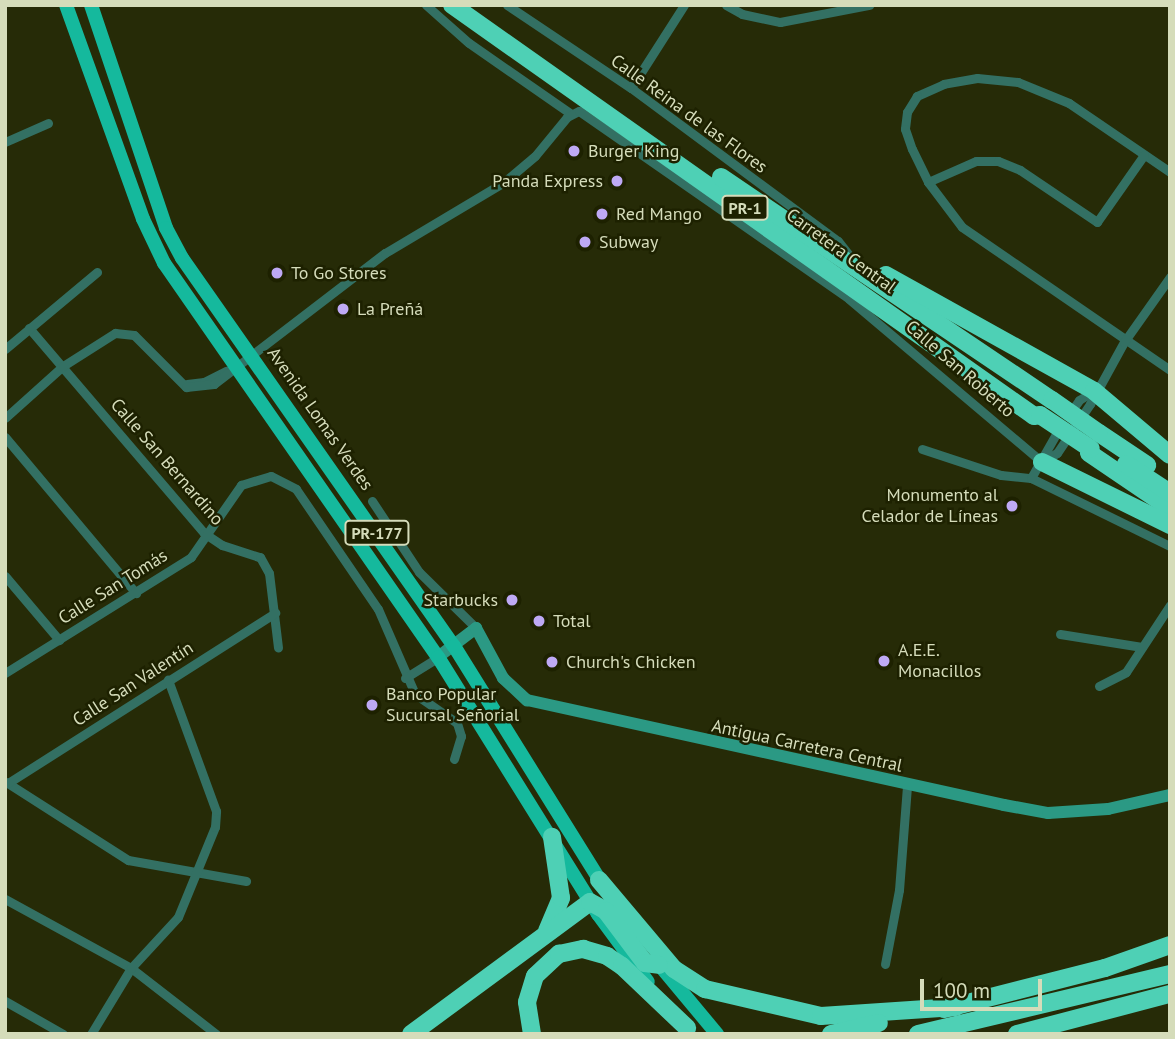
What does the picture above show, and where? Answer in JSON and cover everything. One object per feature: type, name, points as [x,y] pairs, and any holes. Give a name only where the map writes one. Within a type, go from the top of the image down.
[{"type":"highway","name":"Carretera Central","points":[[457,6],[762,205],[1093,444],[1170,508]]},
{"type":"highway","name":"Carretera Central","points":[[457,6],[1044,408]]},
{"type":"highway","points":[[762,205],[771,205],[848,254],[1094,391],[1170,455]]},
{"type":"highway","name":"Carretera Central","points":[[1093,444],[1170,480]]},
{"type":"highway","points":[[1093,444],[1170,493]]},
{"type":"highway","points":[[1093,444],[1170,499]]},
{"type":"highway","points":[[1042,462],[1170,524]]},
{"type":"highway","points":[[543,937],[561,898],[552,837]]},
{"type":"highway","points":[[599,880],[674,969],[705,989],[821,1016],[956,1007]]},
{"type":"highway","points":[[411,1034],[590,902],[606,911],[645,963],[659,965]]},
{"type":"highway","points":[[831,1034],[956,1007],[1105,968],[1170,945]]},
{"type":"highway","points":[[532,1034],[527,1009],[531,982],[550,959],[583,949],[607,956],[622,966],[689,1031]]},
{"type":"highway","points":[[918,1034],[1170,974]]},
{"type":"highway","points":[[1017,1034],[1033,1032],[1170,993]]},
{"type":"main road","name":"PR-177","points":[[66,5],[149,235],[232,368],[438,657],[616,943],[689,1031]]},
{"type":"main road","name":"Avenida Lomas Verdes","points":[[91,5],[166,228],[454,646],[599,880],[659,965],[717,1034]]},
{"type":"street","name":"Calle San Roberto","points":[[426,5],[469,43],[859,306],[1042,462]]},
{"type":"street","name":"Calle Reina de las Flores","points":[[507,5],[631,88],[838,241],[848,254]]},
{"type":"street","points":[[631,88],[684,5]]},
{"type":"street","points":[[726,5],[742,14],[780,22],[869,5]]},
{"type":"street","points":[[1170,172],[1069,103],[1018,82],[977,78],[944,84],[917,96],[907,112],[905,130],[928,182],[962,227],[1124,342],[1170,370]]},
{"type":"street","points":[[5,418],[63,366],[105,336],[124,332],[134,335],[182,384],[202,389],[398,244],[504,182],[535,156],[575,113]]},
{"type":"street","points":[[5,142],[48,123]]},
{"type":"street","points":[[928,182],[976,161],[998,161],[1020,170],[1097,222],[1144,155]]},
{"type":"street","points":[[5,349],[97,272]]},
{"type":"street","points":[[1031,478],[1042,462],[1057,453],[1090,404],[1094,391],[1124,342],[1170,277]]},
{"type":"street","name":"Calle San Bernardino","points":[[29,328],[204,533],[222,545],[260,557],[269,573],[278,647]]},
{"type":"street","points":[[5,437],[136,593]]},
{"type":"street","points":[[922,449],[1001,475],[1031,478],[1170,546]]},
{"type":"street","name":"Calle San Tomás","points":[[5,673],[191,557],[204,533],[241,485],[261,476],[284,480],[304,500],[378,609],[405,678],[415,694],[457,723],[461,736],[454,759]]},
{"type":"street","points":[[372,500],[419,572],[476,628],[405,678]]},
{"type":"street","points":[[5,576],[59,640]]},
{"type":"street","points":[[1099,686],[1126,671],[1170,605]]},
{"type":"street","name":"Calle San Valentín","points":[[7,782],[275,613]]},
{"type":"street","name":"Antigua Carretera Central","points":[[476,628],[503,678],[527,700],[907,786],[1048,813],[1108,809],[1170,795]]},
{"type":"street","points":[[1060,634],[1142,646]]},
{"type":"street","points":[[91,1034],[131,968],[178,917],[215,827],[216,811],[168,680]]},
{"type":"street","points":[[7,782],[128,860],[246,881]]},
{"type":"street","points":[[885,964],[899,890],[907,786]]},
{"type":"street","points":[[5,899],[131,968],[216,1034]]},
{"type":"street","points":[[5,1001],[63,1034]]},
{"type":"place","name":"Burger King","points":[[574,151]]},
{"type":"place","name":"Panda Express","points":[[617,181]]},
{"type":"place","name":"Red Mango","points":[[602,214]]},
{"type":"place","name":"Subway","points":[[585,242]]},
{"type":"place","name":"To Go Stores","points":[[277,273]]},
{"type":"place","name":"La Preñá","points":[[343,309]]},
{"type":"place","name":"Monumento al Celador de Líneas","points":[[1012,506]]},
{"type":"place","name":"Starbucks","points":[[512,600]]},
{"type":"place","name":"Total","points":[[539,621]]},
{"type":"place","name":"A.E.E. Monacillos","points":[[884,661]]},
{"type":"place","name":"Church's Chicken","points":[[552,662]]},
{"type":"place","name":"Banco Popular Sucursal Señorial","points":[[372,705]]}]
